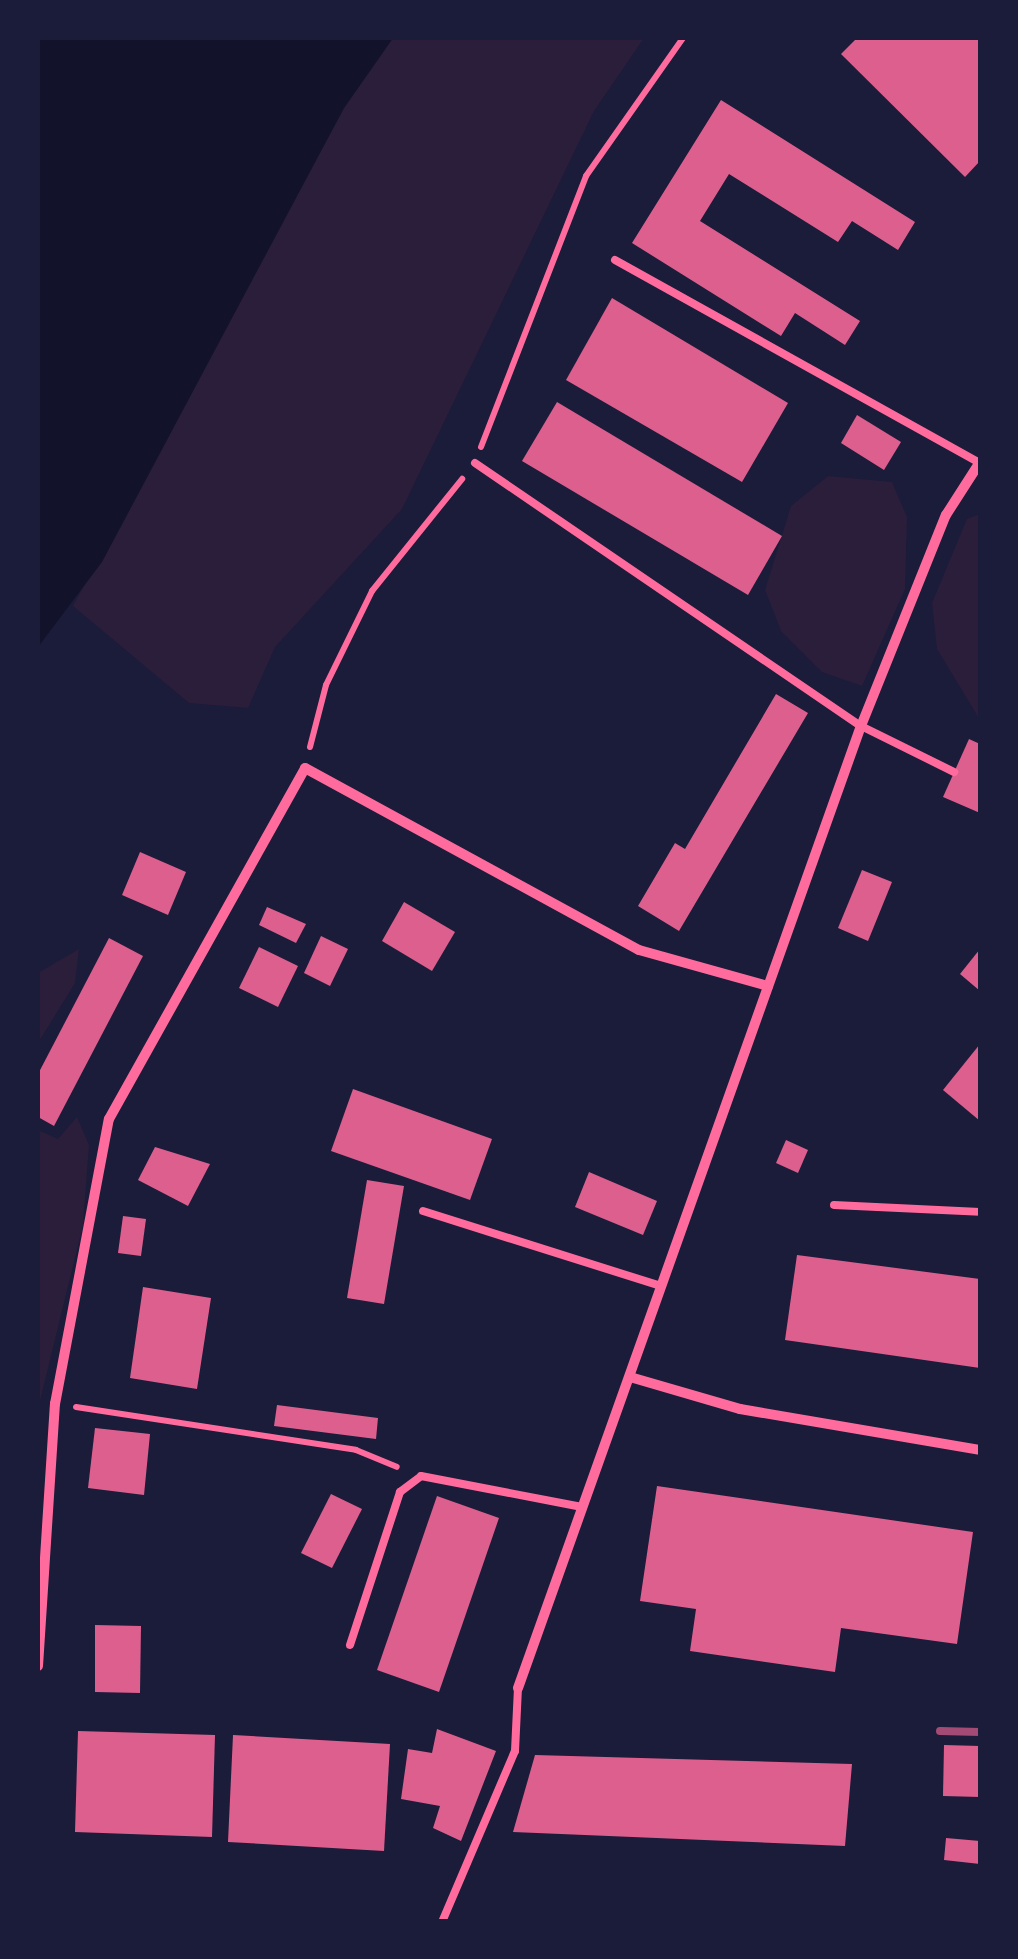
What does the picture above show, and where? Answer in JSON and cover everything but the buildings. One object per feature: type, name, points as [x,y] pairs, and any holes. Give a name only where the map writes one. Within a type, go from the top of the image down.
[{"type":"street","points":[[518,1688],[861,726],[946,516],[980,462]]},
{"type":"street","points":[[38,1666],[55,1404],[109,1119],[304,768],[639,950],[768,986]]},
{"type":"street","points":[[630,1377],[740,1409],[980,1450]]},
{"type":"lane","points":[[615,260],[980,462]]},
{"type":"lane","points":[[475,463],[861,726],[954,772]]},
{"type":"lane","points":[[834,1205],[980,1212]]},
{"type":"lane","points":[[423,1211],[661,1286]]},
{"type":"lane","points":[[350,1645],[400,1492],[422,1476],[582,1507]]},
{"type":"lane","points":[[442,1922],[515,1750],[518,1688]]},
{"type":"path","points":[[304,768],[326,684],[372,591],[475,463],[586,176],[684,38]]},
{"type":"path","points":[[55,1404],[356,1450],[422,1476]]},
{"type":"shaded area","points":[[38,38],[393,38],[344,108],[102,562],[38,647]]},
{"type":"shaded area","points":[[393,38],[644,38],[594,111],[402,509],[275,647],[248,708],[189,703],[73,606],[344,108]]},
{"type":"shaded area","points":[[828,476],[892,482],[907,517],[905,589],[862,686],[822,672],[781,631],[765,590],[791,506]]},
{"type":"shaded area","points":[[980,514],[980,720],[937,649],[932,603],[967,519]]},
{"type":"shaded area","points":[[79,949],[75,983],[38,1043],[38,973]]},
{"type":"shaded area","points":[[77,1117],[89,1145],[83,1225],[38,1409],[38,1130],[58,1139]]},
{"type":"railway","points":[[940,1731],[980,1732]]}]
